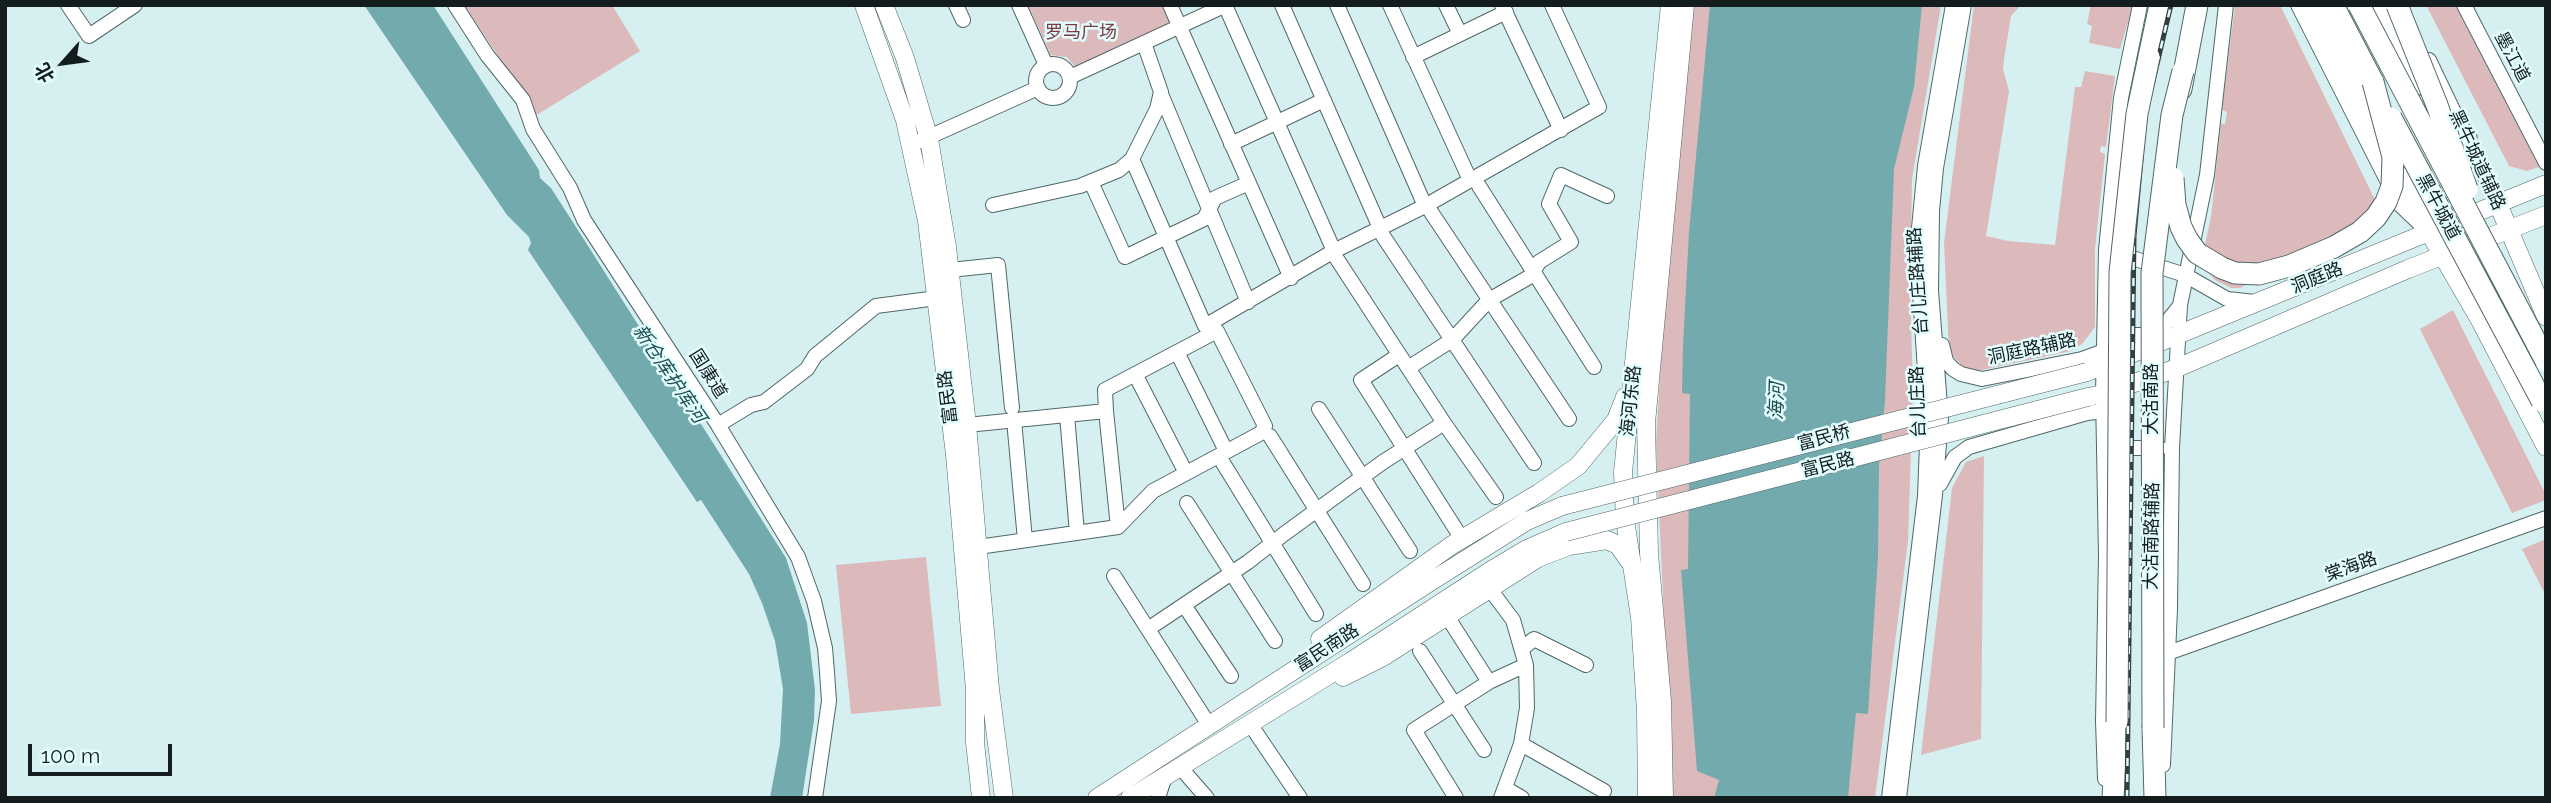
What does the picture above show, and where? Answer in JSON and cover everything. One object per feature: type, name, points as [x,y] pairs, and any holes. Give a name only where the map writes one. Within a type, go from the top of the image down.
[{"type":"highway","name":"大沽南路","points":[[2113,798],[2117,722],[2120,272],[2137,114],[2160,5]]},
{"type":"highway","name":"大沽南路","points":[[2155,798],[2152,273],[2172,115],[2197,5]]},
{"type":"highway","points":[[2311,5],[2429,232]]},
{"type":"highway","name":"黑牛城道","points":[[2333,5],[2544,404]]},
{"type":"highway","name":"黑牛城道","points":[[2359,5],[2546,361]]},
{"type":"highway","points":[[2379,5],[2414,72],[2436,107],[2468,141],[2463,159],[2434,179],[2411,183],[2400,178]]},
{"type":"highway","points":[[2397,5],[2437,105],[2489,250]]},
{"type":"highway","points":[[2183,71],[2173,194],[2180,227],[2197,253],[2210,263],[2247,275],[2289,266],[2334,247],[2360,232],[2382,210],[2392,186],[2393,157],[2373,82]]},
{"type":"main road","name":"富民路","points":[[864,5],[920,141],[955,455],[981,798]]},
{"type":"main road","name":"富民路","points":[[884,5],[905,58],[920,141],[950,270],[967,425],[990,689],[1007,793]]},
{"type":"main road","name":"海河东路","points":[[1647,798],[1646,712],[1640,617],[1625,520],[1623,472],[1670,5]]},
{"type":"main road","name":"海河东路","points":[[1664,798],[1662,701],[1649,553],[1646,423],[1685,5]]},
{"type":"main road","name":"洞庭路","points":[[2098,363],[2178,337],[2546,184]]},
{"type":"main road","name":"黑牛城道辅路","points":[[2498,204],[2544,312]]},
{"type":"main road","name":"洞庭路","points":[[2098,401],[2546,215]]},
{"type":"main road","points":[[2429,232],[2481,322],[2546,447]]},
{"type":"main road","points":[[2481,322],[2485,312],[2522,297],[2530,299],[2544,312]]},
{"type":"main road","name":"富民桥","points":[[1562,506],[2098,363]]},
{"type":"main road","points":[[1289,672],[1313,644],[1462,539],[1578,466],[1616,420],[1634,374]]},
{"type":"main road","name":"富民路","points":[[1566,531],[2098,401]]},
{"type":"main road","name":"富民南路","points":[[1097,798],[1527,521],[1562,506]]},
{"type":"main road","name":"富民南路","points":[[1130,798],[1490,571],[1527,549],[1566,531]]},
{"type":"main road","points":[[1302,690],[1341,678],[1383,657],[1538,558],[1569,547],[1607,540],[1618,545],[1625,554],[1634,575]]},
{"type":"street","points":[[68,5],[89,36],[135,5]]},
{"type":"street","name":"国康道","points":[[455,5],[487,55],[523,100],[533,129],[570,188],[584,220],[718,425],[797,557],[814,601],[825,648],[829,701],[815,798]]},
{"type":"street","points":[[956,5],[963,20]]},
{"type":"street","points":[[1019,5],[1046,65]]},
{"type":"street","points":[[1170,5],[1291,278]]},
{"type":"street","points":[[1070,77],[1225,5],[1335,255],[1444,423],[1496,497]]},
{"type":"street","points":[[1282,5],[1382,232],[1534,463]]},
{"type":"street","points":[[1337,5],[1428,209],[1569,419]]},
{"type":"street","points":[[1390,5],[1474,183],[1534,271],[1594,367]]},
{"type":"street","points":[[1446,5],[1460,34]]},
{"type":"street","points":[[1132,159],[1205,326],[1291,278],[1428,209],[1599,107],[1552,5]]},
{"type":"street","name":"台儿庄路","points":[[1889,798],[1925,496],[1928,418],[1919,228],[1925,166],[1953,5]]},
{"type":"street","name":"台儿庄路","points":[[1899,798],[1935,495],[1941,418],[1931,291],[1932,211],[1936,168],[1964,5]]},
{"type":"street","points":[[2106,798],[2103,720],[2105,448],[2098,401],[2098,363],[2121,98],[2140,5]]},
{"type":"street","name":"大沽南路辅路","points":[[2161,798],[2168,653],[2172,448],[2180,305],[2207,175],[2226,5]]},
{"type":"street","points":[[2298,5],[2399,204],[2429,232]]},
{"type":"street","name":"黑牛城道辅路","points":[[2403,5],[2498,204]]},
{"type":"street","name":"墨江道","points":[[2463,5],[2546,163]]},
{"type":"street","points":[[1413,57],[1504,9],[1561,130]]},
{"type":"street","points":[[1144,43],[1161,92],[1248,302]]},
{"type":"street","points":[[1046,65],[1061,65],[1070,77],[1069,88],[1062,96],[1046,96],[1038,88],[1038,73],[1046,65]]},
{"type":"street","points":[[920,141],[1038,88]]},
{"type":"street","points":[[993,205],[1080,186],[1119,170],[1132,159],[1157,109],[1161,92]]},
{"type":"street","points":[[1231,144],[1324,100]]},
{"type":"street","points":[[1408,368],[1452,340],[1489,300],[1531,276],[1539,262],[1572,242],[1549,204],[1561,175],[1607,196]]},
{"type":"street","points":[[1091,182],[1125,257],[1204,219],[1215,198],[1249,183]]},
{"type":"street","name":"台儿庄路辅路","points":[[1932,211],[1942,347]]},
{"type":"street","points":[[2106,250],[2185,275],[2227,299],[2260,301]]},
{"type":"street","points":[[950,270],[998,265],[1025,540]]},
{"type":"street","points":[[718,425],[777,393],[807,369],[815,356],[876,306],[937,298]]},
{"type":"street","points":[[2105,303],[2116,322],[2133,335],[2144,335],[2162,328],[2180,305]]},
{"type":"street","points":[[978,547],[1118,527],[1153,491],[1186,473],[1225,457],[1261,433],[1265,426],[1217,331],[1105,390],[1118,527]]},
{"type":"street","name":"洞庭路辅路","points":[[1942,347],[1946,361],[1953,369],[1961,374],[1982,379],[2082,359],[2098,363]]},
{"type":"street","points":[[1177,352],[1225,457],[1316,614]]},
{"type":"street","points":[[1399,355],[1361,380],[1462,539]]},
{"type":"street","points":[[1135,374],[1186,473]]},
{"type":"street","points":[[1935,495],[1955,457],[1969,447],[2087,413],[2098,401]]},
{"type":"street","points":[[1319,409],[1410,551]]},
{"type":"street","points":[[967,425],[1013,414],[1067,415],[1106,411]]},
{"type":"street","points":[[1067,415],[1077,533]]},
{"type":"street","points":[[1148,629],[1232,573],[1363,476],[1444,423]]},
{"type":"street","points":[[1270,436],[1363,584]]},
{"type":"street","points":[[2105,448],[2172,448]]},
{"type":"street","points":[[1187,503],[1275,641]]},
{"type":"street","name":"棠海路","points":[[2168,653],[2546,518]]},
{"type":"street","points":[[1114,576],[1209,725]]},
{"type":"street","points":[[1489,588],[1513,620],[1526,665],[1527,708],[1521,744],[1503,793],[1522,798]]},
{"type":"street","points":[[1184,605],[1231,676]]},
{"type":"street","points":[[1452,624],[1489,682]]},
{"type":"street","points":[[1523,648],[1534,639],[1586,666]]},
{"type":"street","points":[[1420,651],[1483,750]]},
{"type":"street","points":[[1456,798],[1414,730],[1489,682],[1526,665]]},
{"type":"street","points":[[1250,724],[1300,798]]},
{"type":"street","points":[[1521,744],[1604,791]]},
{"type":"street","points":[[1158,798],[1172,771],[1207,798]]},
{"type":"green space","points":[[464,5],[612,5],[640,51],[535,116],[527,99]]},
{"type":"green space","name":"罗马广场","points":[[1028,5],[1165,5],[1172,21],[1076,68],[1067,57],[1051,55]]},
{"type":"green space","points":[[1693,5],[1941,5],[1912,179],[1910,289],[1913,391],[1908,541],[1875,798],[1672,798],[1656,443],[1662,343]]},
{"type":"green space","points":[[1974,5],[2021,5],[2011,16],[2004,59],[2003,69],[2009,91],[1986,236],[2008,241],[2055,245],[2075,87],[2081,87],[2085,71],[2115,76],[2106,147],[2101,146],[2100,152],[2105,154],[2095,249],[2095,327],[2082,344],[2071,351],[1977,371],[1962,366],[1949,351],[1944,243]]},
{"type":"green space","points":[[2091,5],[2133,5],[2120,49],[2089,43],[2092,26],[2087,24]]},
{"type":"green space","points":[[2235,5],[2280,5],[2377,204],[2351,231],[2240,288],[2231,288],[2215,280],[2205,260],[2221,124],[2225,124],[2227,112],[2222,110]]},
{"type":"green space","points":[[2426,5],[2455,5],[2539,167],[2527,171],[2509,166]]},
{"type":"green space","points":[[2453,310],[2546,495],[2546,500],[2512,513],[2420,329]]},
{"type":"green space","points":[[1984,456],[1981,739],[1921,755],[1952,488],[1966,462]]},
{"type":"green space","points":[[2546,539],[2546,596],[2522,549]]},
{"type":"green space","points":[[926,557],[941,706],[851,714],[836,565]]},
{"type":"water","name":"新仓库护库河","points":[[364,5],[433,5],[539,170],[540,178],[551,188],[786,558],[807,623],[815,690],[814,721],[802,798],[770,798],[780,744],[783,689],[775,641],[749,574],[701,500],[697,502],[528,250],[531,243],[529,237],[507,215]]},
{"type":"water","name":"海河","points":[[1710,5],[1922,5],[1914,87],[1894,169],[1885,400],[1879,467],[1878,556],[1868,714],[1856,713],[1848,798],[1714,798],[1719,780],[1697,771],[1681,570],[1688,569],[1690,394],[1682,393],[1689,232]]},
{"type":"railway","points":[[2127,798],[2134,236],[2145,115],[2171,5]]}]
